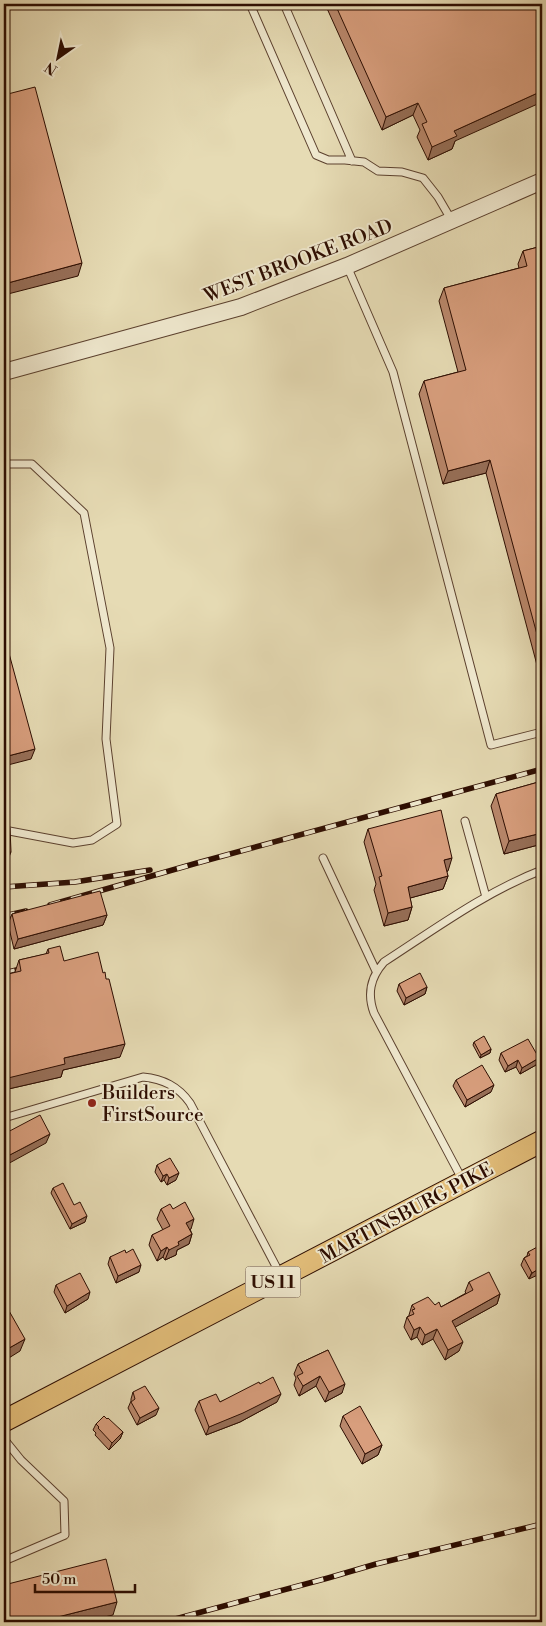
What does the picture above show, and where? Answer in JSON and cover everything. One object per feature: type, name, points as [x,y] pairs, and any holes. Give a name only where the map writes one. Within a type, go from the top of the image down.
[{"type":"main road","name":"MARTINSBURG PIKE","points":[[4,1421],[542,1141]]},
{"type":"street","name":"WEST BROOKE ROAD","points":[[4,372],[241,307],[347,266],[542,181]]},
{"type":"lane","points":[[250,4],[316,155],[328,160],[364,162],[378,171],[402,172],[423,178],[438,197],[452,221]]},
{"type":"lane","points":[[284,4],[352,161]]},
{"type":"lane","points":[[347,266],[393,372],[492,745],[542,732]]},
{"type":"lane","points":[[4,464],[32,464],[84,513],[110,648],[106,739],[117,824],[92,840],[74,843],[4,830]]},
{"type":"lane","points":[[464,821],[486,897]]},
{"type":"lane","points":[[323,858],[376,971]]},
{"type":"lane","points":[[464,1182],[374,1013],[370,993],[372,982],[376,971],[384,962],[460,912],[524,877],[542,870]]},
{"type":"lane","points":[[4,1118],[143,1077],[156,1078],[168,1082],[179,1090],[190,1103],[281,1277]]},
{"type":"lane","points":[[4,1439],[21,1460],[64,1501],[65,1535],[4,1561]]},
{"type":"building","points":[[335,4],[542,4],[542,91],[454,131],[457,136],[432,147],[422,124],[427,122],[418,103],[386,117]]},
{"type":"building","points":[[35,87],[82,263],[4,284],[4,95]]},
{"type":"building","points":[[542,246],[542,653],[490,460],[448,471],[424,381],[466,370],[444,288],[527,266],[523,251]]},
{"type":"building","points":[[4,635],[35,749],[4,757]]},
{"type":"building","points":[[542,781],[542,833],[509,841],[496,794]]},
{"type":"building","points":[[441,810],[452,858],[444,860],[448,876],[408,887],[412,907],[388,913],[379,877],[382,876],[368,829]]},
{"type":"building","points":[[10,828],[11,852],[4,853],[4,829]]},
{"type":"building","points":[[100,891],[107,915],[18,939],[12,914]]},
{"type":"building","points":[[60,946],[64,961],[98,952],[103,973],[105,972],[106,979],[109,979],[125,1044],[64,1058],[65,1064],[4,1079],[4,975],[21,971],[19,960],[49,953],[48,949]]},
{"type":"building","points":[[420,973],[427,987],[406,998],[399,984]]},
{"type":"building","points":[[484,1036],[491,1049],[481,1055],[474,1042]]},
{"type":"building","points":[[528,1039],[539,1058],[522,1068],[518,1060],[508,1066],[501,1053]]},
{"type":"building","points":[[482,1065],[494,1085],[467,1100],[456,1080]]},
{"type":"building","points":[[40,1115],[50,1134],[4,1158],[4,1134]]},
{"type":"building","points":[[170,1158],[179,1173],[169,1178],[167,1174],[163,1176],[157,1165]]},
{"type":"building","points":[[63,1183],[74,1205],[80,1202],[87,1216],[72,1224],[53,1188]]},
{"type":"building","points":[[185,1202],[194,1219],[186,1223],[192,1234],[178,1242],[179,1245],[169,1250],[167,1247],[161,1251],[152,1235],[170,1226],[161,1209],[170,1204],[173,1209]]},
{"type":"building","points":[[541,1245],[542,1267],[532,1273],[524,1258],[530,1255],[528,1252]]},
{"type":"building","points":[[133,1249],[141,1265],[118,1276],[110,1257],[125,1250],[126,1253]]},
{"type":"building","points":[[489,1272],[500,1294],[452,1321],[463,1342],[448,1350],[437,1329],[425,1335],[420,1327],[414,1330],[407,1317],[414,1314],[412,1310],[415,1309],[412,1305],[428,1297],[435,1305],[439,1302],[441,1307],[473,1290],[469,1282]]},
{"type":"building","points":[[80,1273],[90,1292],[67,1306],[56,1285]]},
{"type":"building","points":[[4,1302],[25,1339],[4,1351]]},
{"type":"building","points":[[328,1350],[345,1384],[329,1392],[320,1376],[303,1386],[297,1376],[303,1373],[298,1364]]},
{"type":"building","points":[[273,1377],[281,1394],[209,1427],[199,1401],[216,1394],[220,1402]]},
{"type":"building","points":[[145,1386],[159,1408],[140,1418],[131,1402],[135,1399],[133,1392]]},
{"type":"building","points":[[360,1406],[382,1445],[365,1454],[343,1416]]},
{"type":"building","points":[[104,1416],[123,1432],[112,1443],[96,1424]]},
{"type":"building","points":[[106,1559],[117,1602],[38,1622],[4,1622],[4,1585]]},
{"type":"railway","points":[[50,905],[542,769]]},
{"type":"railway","points":[[4,887],[75,882],[150,870]]},
{"type":"railway","points":[[4,916],[26,911]]},
{"type":"railway","points":[[4,973],[29,967]]},
{"type":"railway","points":[[164,1622],[376,1564],[542,1524]]},
{"type":"place","name":"Builders FirstSource","points":[[92,1103]]}]
